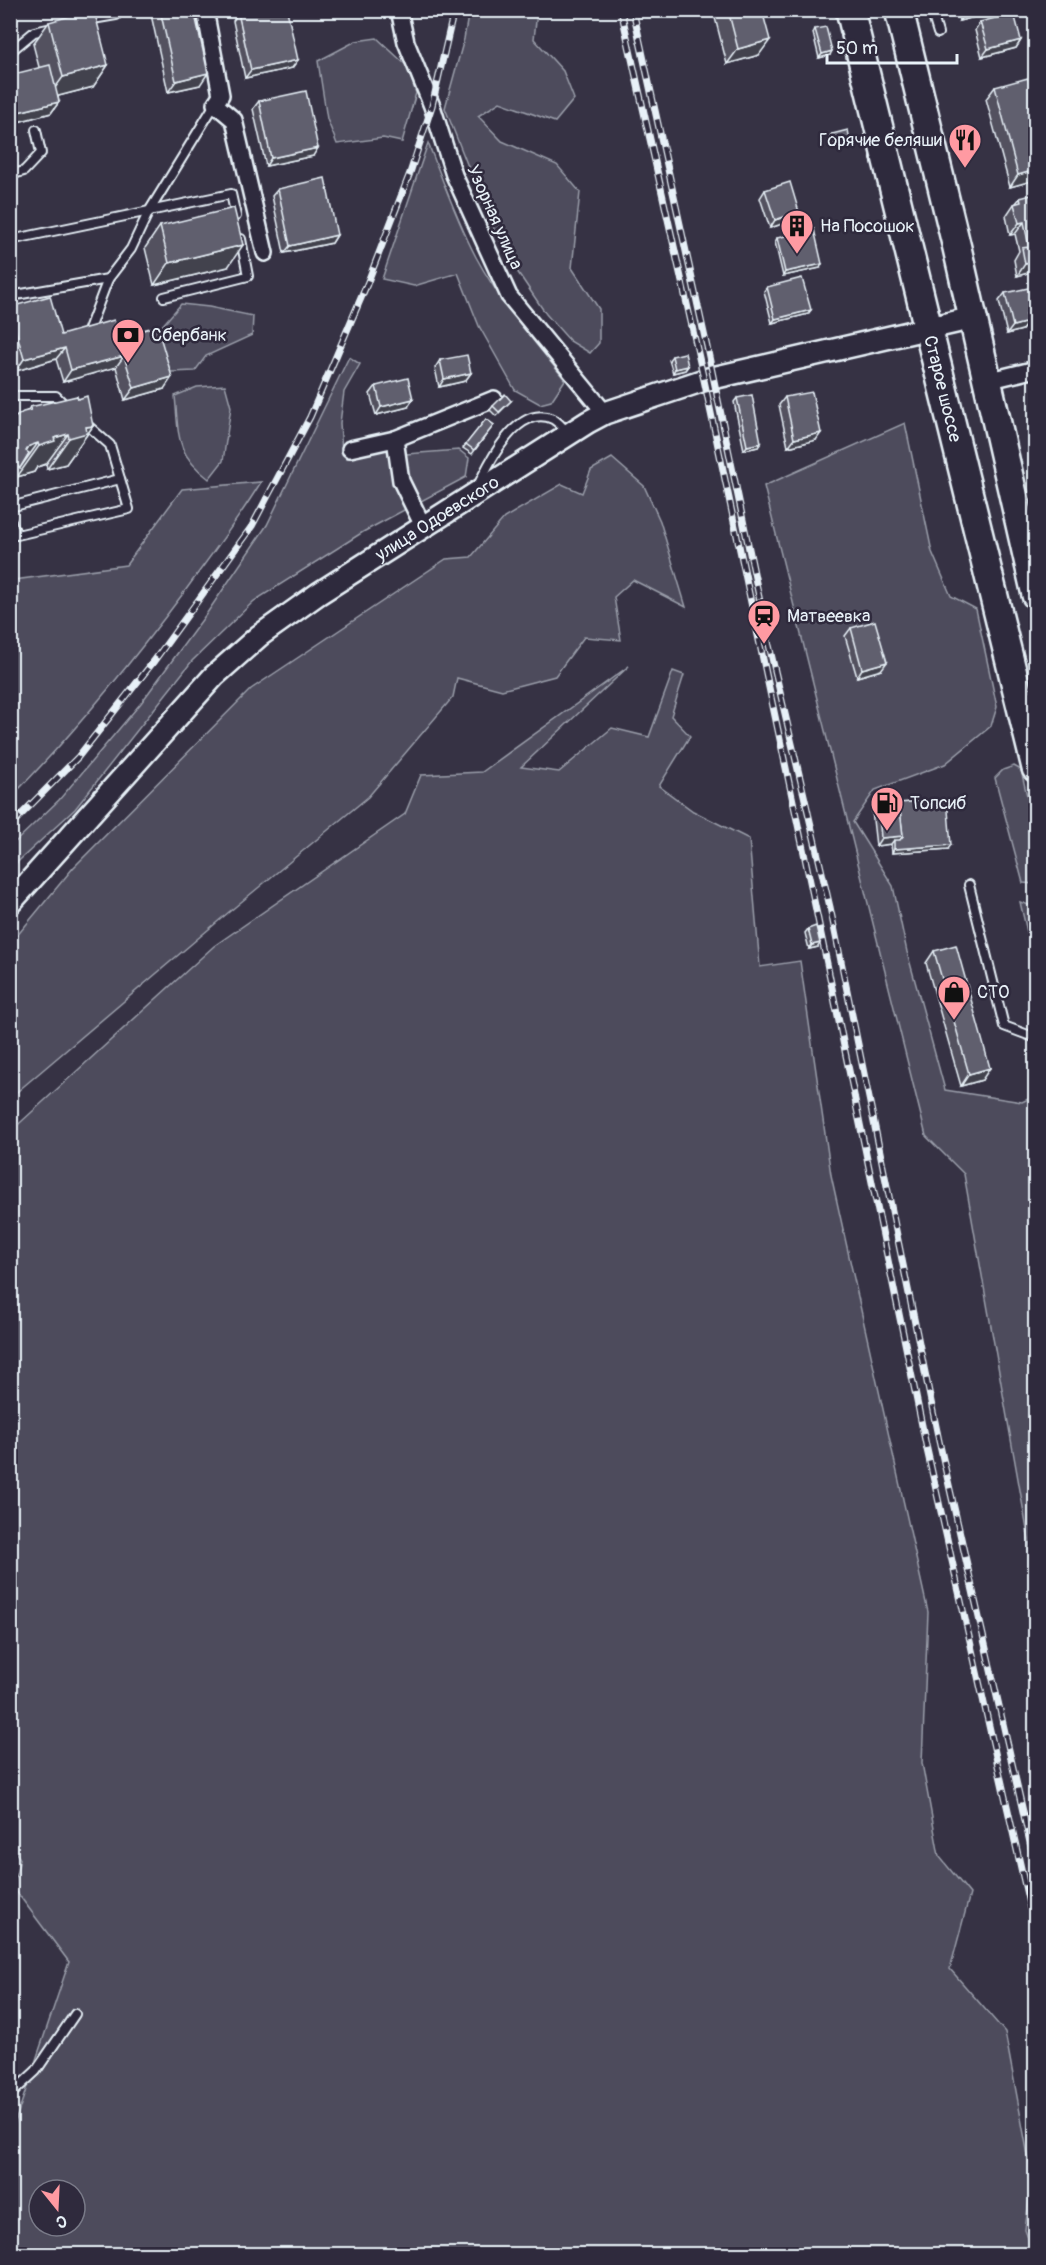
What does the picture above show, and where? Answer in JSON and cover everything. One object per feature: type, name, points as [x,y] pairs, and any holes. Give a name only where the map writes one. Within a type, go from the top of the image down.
[{"type":"highway","name":"Старое шоссе","points":[[850,10],[1035,768]]},
{"type":"highway","points":[[899,10],[1035,595]]},
{"type":"street","points":[[205,10],[221,95],[215,104],[234,120],[265,253]]},
{"type":"street","name":"Узорная улица","points":[[399,10],[406,42],[432,106],[454,175],[509,296],[605,413]]},
{"type":"street","name":"улица Одоевского","points":[[10,903],[214,676],[259,636],[318,594],[423,526],[605,413],[704,380],[972,318]]},
{"type":"street","points":[[987,381],[1035,369]]},
{"type":"street","points":[[350,449],[395,439],[494,399]]},
{"type":"street","points":[[395,439],[401,481],[423,526]]},
{"type":"lane","points":[[80,21],[116,15],[117,10]]},
{"type":"lane","points":[[932,10],[938,33]]},
{"type":"lane","points":[[10,52],[34,32],[57,27]]},
{"type":"lane","points":[[89,329],[108,279],[131,249],[148,213],[215,104]]},
{"type":"lane","points":[[10,175],[24,171],[41,153],[36,130]]},
{"type":"lane","points":[[10,240],[231,194],[248,276],[164,297]]},
{"type":"lane","points":[[10,296],[108,279]]},
{"type":"lane","points":[[10,396],[56,396],[71,410]]},
{"type":"lane","points":[[10,520],[17,536],[129,509],[110,445],[79,417]]},
{"type":"lane","points":[[473,495],[488,464],[508,434],[521,422],[535,418],[552,419],[571,434]]},
{"type":"lane","points":[[10,507],[120,479]]},
{"type":"lane","points":[[969,885],[1004,1026],[1035,1038]]},
{"type":"lane","points":[[10,2095],[36,2071],[75,2014]]},
{"type":"shaded area","points":[[469,10],[540,11],[537,12],[534,39],[563,71],[574,99],[555,122],[500,102],[478,116],[502,141],[557,165],[580,192],[572,268],[599,309],[599,343],[590,353],[570,341],[546,314],[517,271],[489,220],[445,108],[464,39]]},
{"type":"shaded area","points":[[377,38],[407,66],[416,93],[402,142],[383,138],[337,144],[327,119],[318,61],[356,41]]},
{"type":"shaded area","points":[[428,143],[450,201],[485,274],[518,321],[565,380],[551,401],[540,404],[515,390],[479,326],[458,273],[414,286],[382,279]]},
{"type":"shaded area","points":[[181,304],[253,316],[252,335],[206,356],[195,371],[171,372],[155,334]]},
{"type":"shaded area","points":[[349,357],[360,364],[344,392],[340,423],[342,452],[356,454],[389,443],[393,455],[459,450],[469,458],[466,477],[363,532],[254,601],[192,661],[75,809],[11,868],[11,846],[59,800],[141,703],[207,613],[267,525]]},
{"type":"shaded area","points":[[225,385],[231,407],[223,461],[209,479],[198,470],[184,452],[179,433],[175,396],[197,387]]},
{"type":"shaded area","points":[[905,423],[932,552],[951,596],[976,609],[997,707],[991,726],[945,764],[875,790],[853,822],[893,886],[907,952],[945,1090],[1022,1102],[1035,1096],[1035,1575],[964,1174],[926,1136],[764,486]]},
{"type":"shaded area","points":[[612,458],[644,486],[660,521],[686,607],[633,580],[614,597],[621,640],[584,637],[555,676],[502,690],[457,678],[453,697],[368,797],[11,1097],[11,943],[73,868],[251,689],[446,559],[471,557],[504,518],[562,484],[582,493],[591,470]]},
{"type":"shaded area","points":[[261,482],[224,537],[144,645],[80,723],[11,797],[10,588],[14,580],[126,565],[182,489]]},
{"type":"shaded area","points":[[629,666],[521,767],[559,772],[612,728],[649,737],[673,671],[684,675],[671,716],[690,736],[659,786],[693,811],[749,839],[760,967],[800,961],[831,1175],[928,1612],[922,1763],[939,1856],[970,1894],[950,1969],[1005,2032],[1032,2177],[1025,2230],[1034,2254],[21,2254],[11,2238],[11,2134],[69,1962],[13,1887],[20,1859],[10,1843],[10,1132],[214,946],[405,814],[421,775],[482,772]]},
{"type":"shaded area","points":[[1014,766],[1021,770],[1035,830],[1035,884],[1023,883],[995,778],[1003,770]]},
{"type":"shaded area","points":[[1020,902],[1035,907],[1035,966]]},
{"type":"building","points":[[94,10],[108,65],[63,77],[49,22]]},
{"type":"building","points":[[160,10],[194,10],[208,73],[176,81]]},
{"type":"building","points":[[252,10],[287,10],[298,60],[251,70],[238,13]]},
{"type":"building","points":[[728,10],[762,10],[770,40],[738,49]]},
{"type":"building","points":[[1014,13],[1021,40],[988,49],[980,22]]},
{"type":"building","points":[[826,27],[832,51],[822,54],[815,29]]},
{"type":"building","points":[[50,65],[59,102],[10,114],[10,75]]},
{"type":"building","points":[[1028,78],[1035,107],[1035,170],[1018,175],[995,87]]},
{"type":"building","points":[[306,91],[318,148],[271,158],[259,101]]},
{"type":"building","points":[[10,124],[15,141],[10,142]]},
{"type":"building","points":[[848,130],[850,141],[834,144],[832,134]]},
{"type":"building","points":[[325,178],[337,235],[290,246],[278,189]]},
{"type":"building","points":[[790,182],[799,212],[775,220],[765,190]]},
{"type":"building","points":[[1035,194],[1035,262],[1025,264],[1022,248],[1029,247],[1024,222],[1019,223],[1014,204],[1021,202],[1020,198]]},
{"type":"building","points":[[234,208],[243,245],[169,263],[160,226]]},
{"type":"building","name":"На Посошок","points":[[814,229],[822,264],[785,272],[777,238]]},
{"type":"building","points":[[802,278],[811,310],[775,319],[767,287]]},
{"type":"building","points":[[1033,287],[1035,312],[1026,314],[1028,322],[1013,326],[1005,293]]},
{"type":"building","points":[[50,296],[61,335],[114,320],[119,337],[157,326],[172,377],[134,388],[124,356],[71,370],[65,348],[24,359],[10,307]]},
{"type":"building","points":[[685,353],[688,366],[675,369],[672,356]]},
{"type":"building","points":[[467,355],[471,373],[444,379],[440,360]]},
{"type":"building","points":[[408,378],[413,399],[381,407],[376,386]]},
{"type":"building","points":[[812,392],[821,433],[794,439],[785,397]]},
{"type":"building","points":[[505,394],[511,401],[499,412],[493,406]]},
{"type":"building","points":[[752,395],[761,443],[747,446],[737,398]]},
{"type":"building","points":[[77,396],[78,399],[87,396],[93,426],[86,427],[87,433],[69,438],[68,434],[39,446],[38,443],[29,446],[26,451],[29,453],[20,468],[17,466],[10,477],[10,421],[23,412],[31,410],[30,407]]},
{"type":"building","points":[[486,419],[494,425],[474,450],[466,444]]},
{"type":"building","points":[[875,621],[887,662],[862,669],[851,628]]},
{"type":"building","points":[[947,799],[951,845],[894,849],[894,840],[900,840],[903,836],[899,803]]},
{"type":"building","points":[[899,801],[903,836],[881,838],[878,803]]},
{"type":"building","points":[[816,926],[820,943],[812,945],[808,929]]},
{"type":"building","points":[[956,945],[990,1068],[969,1074],[934,951]]},
{"type":"railway","points":[[10,826],[78,757],[154,661],[252,526],[310,417],[367,284],[410,173],[432,106],[454,10]]},
{"type":"railway","points":[[621,10],[704,380],[926,1445],[1036,1935]]},
{"type":"railway","points":[[633,10],[769,645],[830,907],[939,1441],[1036,1869]]},
{"type":"place","name":"Горячие беляши","points":[[965,169]]},
{"type":"place","name":"На Посошок","points":[[797,255]]},
{"type":"place","name":"Сбербанк","points":[[128,364]]},
{"type":"place","name":"Матвеевка","points":[[764,645]]},
{"type":"place","name":"Топсиб","points":[[887,832]]},
{"type":"place","name":"СТО","points":[[954,1021]]}]
